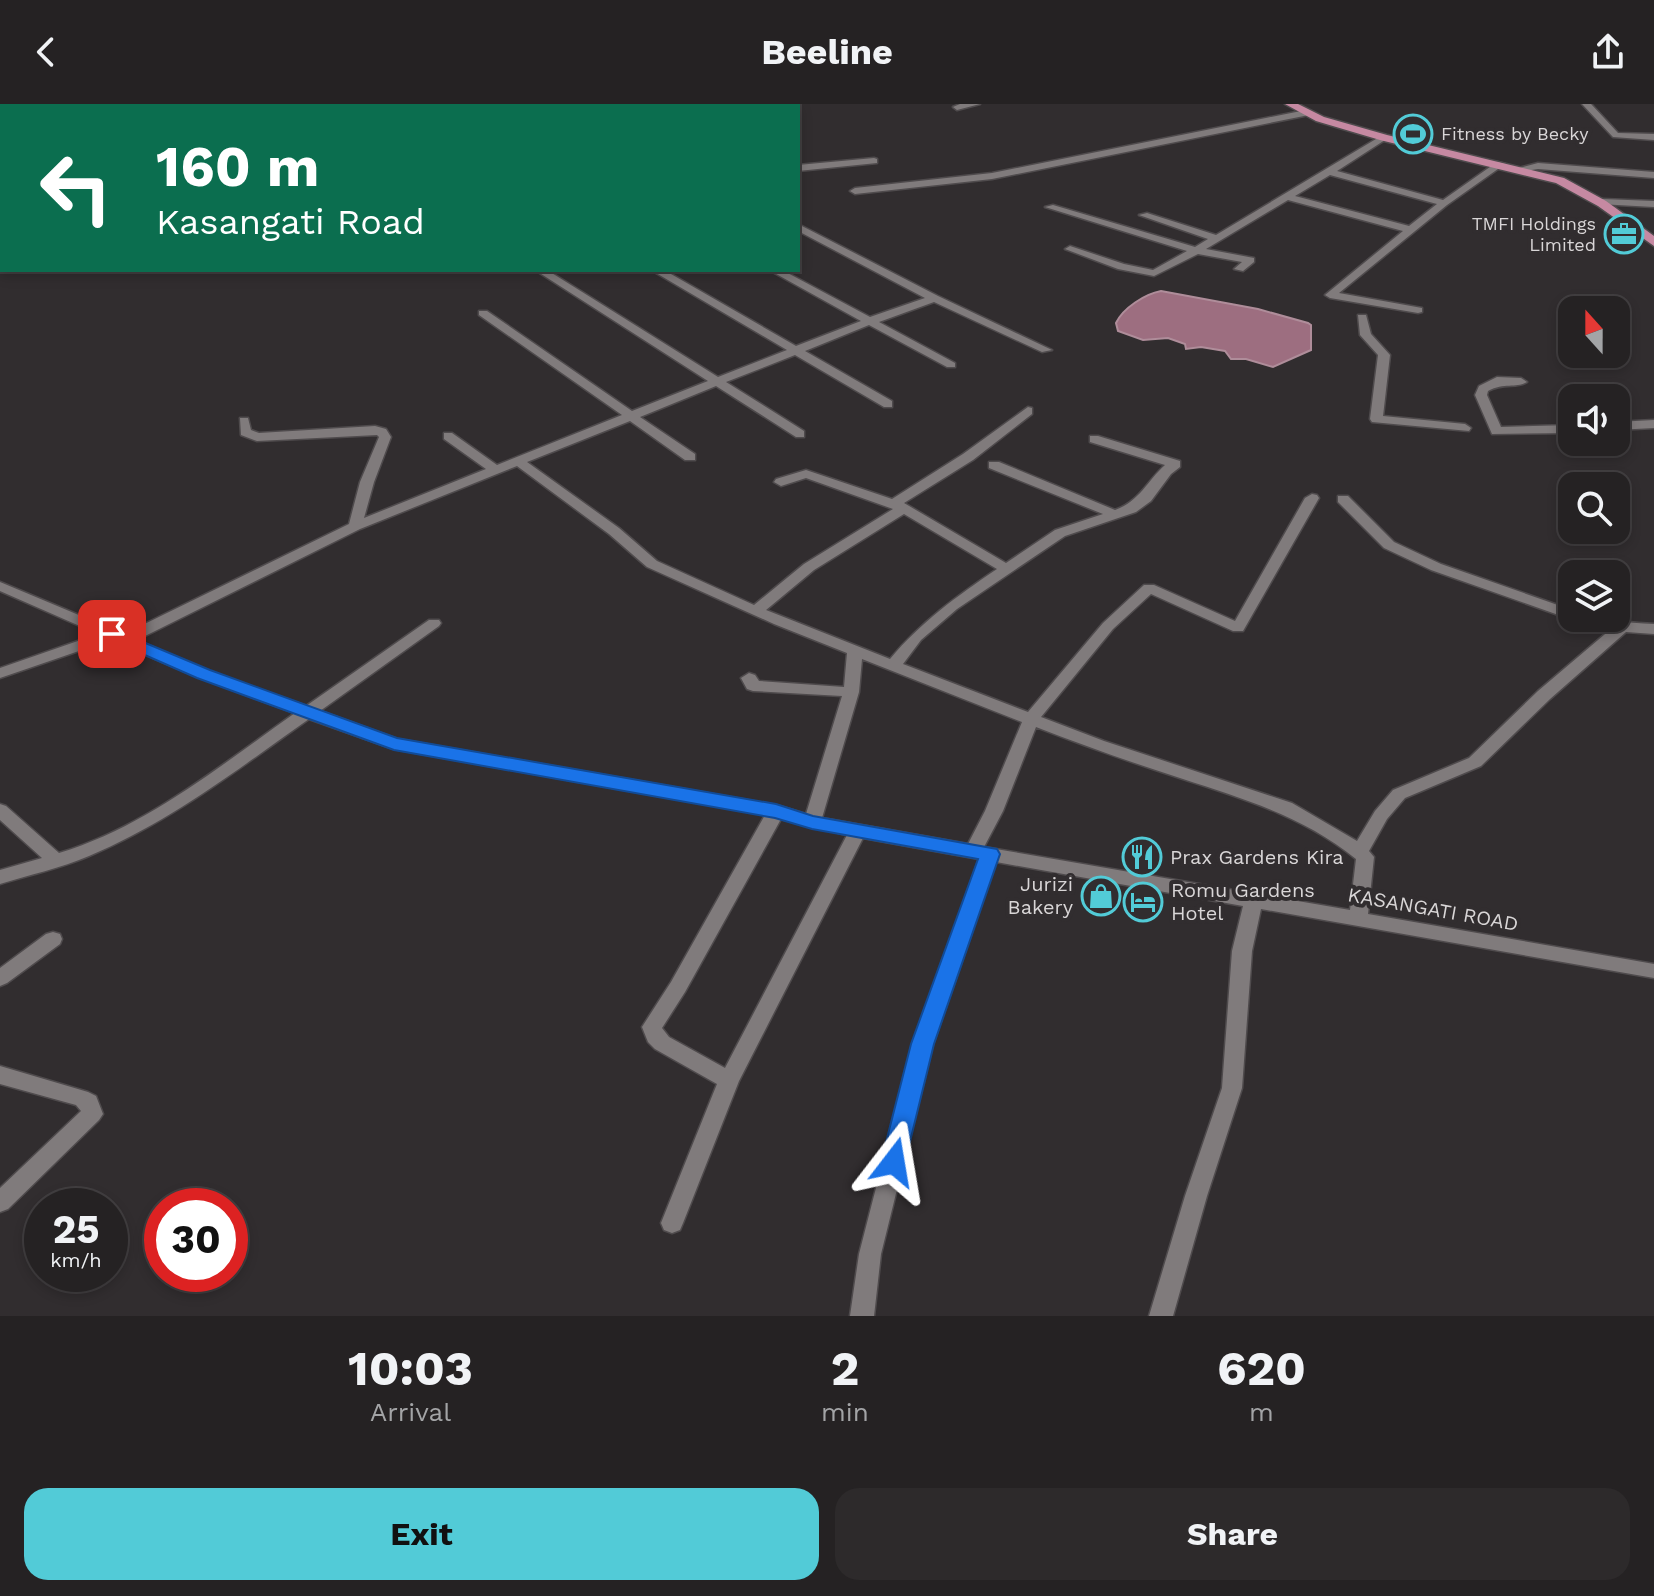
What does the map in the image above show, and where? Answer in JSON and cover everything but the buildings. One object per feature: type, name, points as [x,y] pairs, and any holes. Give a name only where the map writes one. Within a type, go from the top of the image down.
[{"type":"main road","points":[[1290,104],[1306,113],[1384,138],[1500,164],[1573,185],[1602,202],[1654,242]]},
{"type":"street","points":[[957,107],[976,104]]},
{"type":"street","points":[[1586,104],[1616,135],[1654,137]]},
{"type":"street","points":[[855,191],[992,176],[1306,113]]},
{"type":"street","points":[[1070,249],[1122,267],[1154,273],[1217,239],[1384,138]]},
{"type":"street","points":[[800,168],[874,161]]},
{"type":"street","points":[[1418,310],[1330,295],[1444,203],[1500,164]]},
{"type":"street","points":[[1520,169],[1538,166],[1654,175]]},
{"type":"street","points":[[1328,171],[1444,203]]},
{"type":"street","points":[[1286,197],[1411,230]]},
{"type":"street","points":[[1602,202],[1654,204]]},
{"type":"street","points":[[1050,207],[1195,250],[1250,260],[1239,269]]},
{"type":"street","points":[[1144,215],[1217,239]]},
{"type":"street","points":[[800,228],[934,298],[1046,350]]},
{"type":"street","points":[[543,272],[800,434]]},
{"type":"street","points":[[660,272],[888,404]]},
{"type":"street","points":[[778,272],[951,365]]},
{"type":"street","points":[[0,673],[119,637],[355,526],[934,298]]},
{"type":"street","points":[[483,313],[690,457]]},
{"type":"street","points":[[1362,317],[1366,335],[1384,355],[1376,419],[1465,428]]},
{"type":"street","points":[[1521,382],[1497,381],[1483,389],[1481,395],[1496,431],[1558,429]]},
{"type":"street","points":[[756,611],[809,567],[968,457],[1028,411]]},
{"type":"street","points":[[244,421],[245,432],[257,437],[382,432],[385,437],[367,482],[355,526]]},
{"type":"street","points":[[1630,425],[1654,424]]},
{"type":"street","points":[[448,436],[495,470]]},
{"type":"street","points":[[894,664],[916,637],[952,606],[1060,533],[1131,509],[1146,498],[1175,464],[1094,439]]},
{"type":"street","points":[[518,461],[614,531],[652,564],[756,611],[1098,745],[1286,807],[1360,851],[1366,860],[1358,919]]},
{"type":"street","points":[[994,465],[1114,514]]},
{"type":"street","points":[[781,482],[806,474],[899,506],[1008,570]]},
{"type":"street","points":[[862,1316],[870,1254],[923,1044],[994,811],[1032,718],[1108,626],[1149,588],[1238,628],[1312,498]]},
{"type":"street","points":[[1343,499],[1389,545],[1436,567],[1558,610]]},
{"type":"street","name":"KASANGATI ROAD","points":[[0,586],[203,674],[394,744],[776,811],[858,831],[1654,971]]},
{"type":"street","points":[[0,877],[96,846],[162,812],[434,623]]},
{"type":"street","points":[[1630,628],[1654,629]]},
{"type":"street","points":[[1360,851],[1381,815],[1399,794],[1475,762],[1544,695],[1616,632]]},
{"type":"street","points":[[812,822],[851,692],[855,650]]},
{"type":"street","points":[[749,678],[753,686],[851,692]]},
{"type":"street","points":[[0,810],[55,860]]},
{"type":"street","points":[[729,1080],[662,1043],[652,1027],[678,987],[776,811]]},
{"type":"street","points":[[672,1223],[729,1080],[858,831]]},
{"type":"street","points":[[1161,1316],[1232,1088],[1242,951],[1254,900]]},
{"type":"street","points":[[0,978],[53,939]]},
{"type":"street","points":[[0,1075],[81,1098],[89,1102],[92,1114],[0,1202]]},
{"type":"shaded area","points":[[1161,291],[1258,309],[1308,323],[1311,325],[1311,350],[1273,367],[1246,359],[1231,359],[1225,351],[1201,347],[1186,349],[1185,344],[1168,338],[1143,340],[1118,331],[1116,323],[1129,307]]},
{"type":"place","name":"Fitness by Becky","points":[[1413,134]]},
{"type":"place","name":"TMFI Holdings Limited","points":[[1624,234]]},
{"type":"place","name":"Prax Gardens Kira","points":[[1142,857]]},
{"type":"place","name":"Jurizi Bakery","points":[[1101,896]]},
{"type":"place","name":"Romu Gardens Hotel","points":[[1143,902]]},
{"type":"route","points":[[112,634],[203,674],[394,744],[776,811],[812,822],[990,854],[923,1044],[894,1162]]}]
